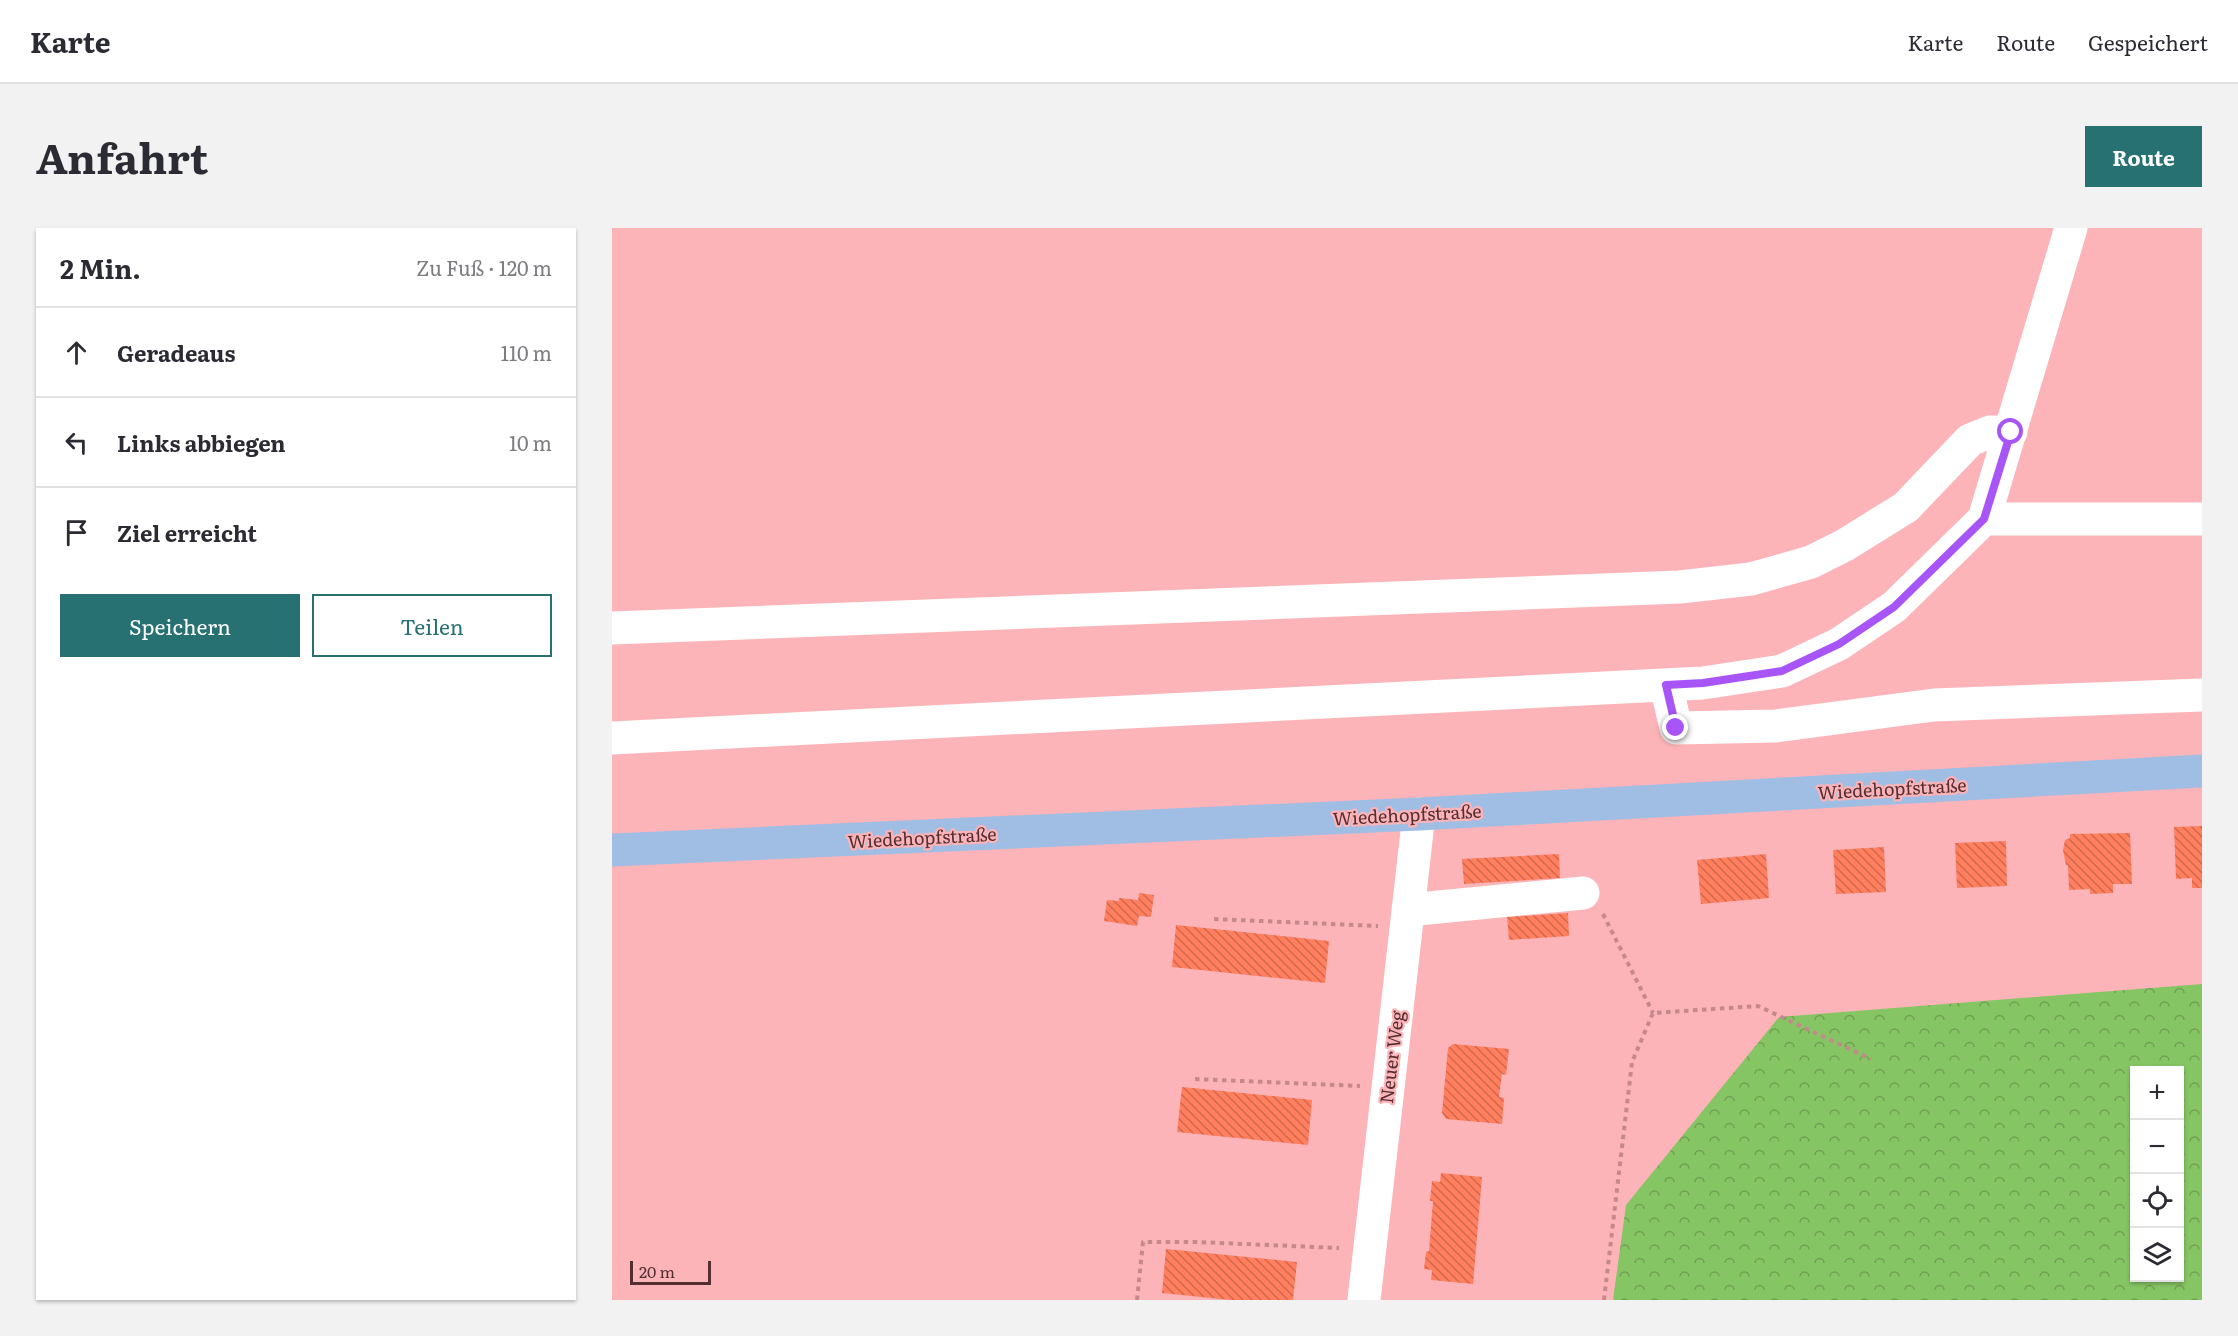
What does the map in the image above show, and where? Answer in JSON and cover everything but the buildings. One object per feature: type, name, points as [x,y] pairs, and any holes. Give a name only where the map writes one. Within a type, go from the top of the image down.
[{"type":"main road","name":"Wiedehopfstraße","points":[[612,850],[1419,814],[2202,771]]},
{"type":"street","points":[[612,738],[1703,683],[1782,671],[1839,644],[1894,607],[1984,519],[2071,228]]},
{"type":"street","points":[[612,628],[1680,587],[1751,579],[1811,562],[1845,545],[1906,507],[1970,440],[1990,432],[2011,432]]},
{"type":"street","points":[[1984,519],[2202,519]]},
{"type":"street","points":[[1666,685],[1676,728],[1776,726],[1934,705],[2202,695]]},
{"type":"street","name":"Neuer Weg","points":[[1364,1300],[1419,814]]},
{"type":"street","points":[[1407,918],[1583,893]]},
{"type":"path","points":[[1583,893],[1594,894],[1653,1013],[1632,1062],[1604,1300]]},
{"type":"path","points":[[1214,919],[1407,918]]},
{"type":"path","points":[[1653,1013],[1758,1006],[1871,1059]]},
{"type":"path","points":[[1195,1079],[1388,1087]]},
{"type":"path","points":[[1137,1300],[1143,1242],[1197,1242],[1370,1250]]},
{"type":"green space","points":[[2202,984],[2202,1300],[1613,1300],[1626,1205],[1779,1017]]},
{"type":"route","points":[[1676,728],[1666,685],[1703,683],[1782,671],[1839,644],[1894,607],[1984,519],[2011,432]]}]
